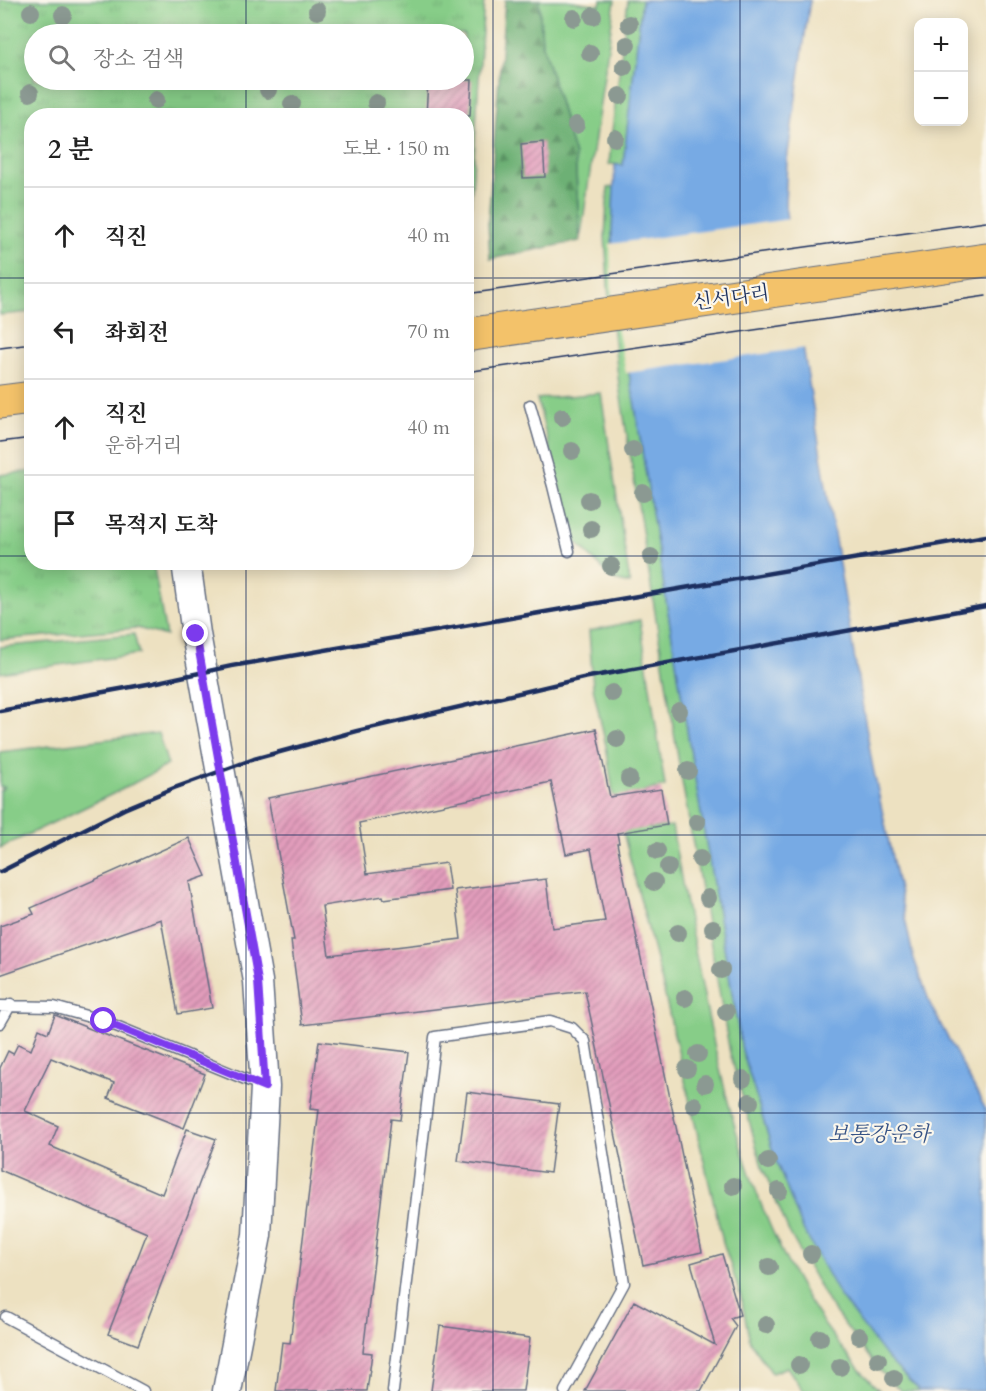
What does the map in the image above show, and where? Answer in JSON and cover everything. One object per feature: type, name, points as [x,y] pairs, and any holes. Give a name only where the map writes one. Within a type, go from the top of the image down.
[{"type":"main road","name":"신서다리","points":[[474,334],[986,260]]},
{"type":"main road","points":[[0,402],[24,399]]},
{"type":"street","points":[[187,570],[225,805],[258,981],[265,1087],[257,1235],[227,1391]]},
{"type":"lane","points":[[530,405],[554,486],[569,551]]},
{"type":"lane","points":[[0,1023],[5,1005],[54,1007],[104,1021],[265,1087]]},
{"type":"lane","points":[[393,1391],[435,1037],[550,1021],[572,1028],[585,1041],[624,1283],[565,1391]]},
{"type":"lane","points":[[6,1317],[143,1391]]},
{"type":"green space","points":[[0,0],[484,0],[474,156],[474,108],[24,108],[24,313],[0,315]]},
{"type":"green space","points":[[505,0],[539,0],[542,43],[575,156],[580,241],[490,259],[488,223]]},
{"type":"green space","points":[[539,0],[566,0],[600,5],[601,0],[615,0],[580,241],[575,156],[542,43]]},
{"type":"green space","points":[[628,0],[642,0],[623,165],[609,164],[612,131]]},
{"type":"green space","points":[[614,187],[612,233],[615,300],[633,394],[693,767],[742,1050],[775,1158],[802,1227],[887,1358],[920,1391],[901,1391],[879,1370],[829,1304],[788,1230],[761,1163],[730,1053],[680,770],[619,385],[609,300],[605,236],[608,188]]},
{"type":"green space","points":[[601,393],[630,584],[614,580],[573,539],[537,399]]},
{"type":"green space","points":[[24,472],[24,570],[154,570],[166,636],[137,628],[0,640],[0,475]]},
{"type":"green space","points":[[640,620],[665,786],[644,791],[650,829],[672,826],[714,1046],[743,1153],[784,1255],[810,1303],[842,1349],[880,1391],[803,1391],[787,1367],[772,1373],[750,1342],[741,1297],[723,1242],[661,979],[613,793],[606,746],[593,687],[589,631]]},
{"type":"green space","points":[[134,634],[139,654],[0,673],[0,647]]},
{"type":"green space","points":[[158,733],[168,765],[0,848],[0,791],[4,787],[0,787],[0,752]]},
{"type":"water","name":"보통강운하","points":[[642,0],[810,0],[787,160],[785,204],[804,353],[872,763],[913,956],[931,1006],[986,1110],[986,1391],[920,1391],[887,1358],[839,1295],[802,1227],[775,1158],[742,1050],[693,767],[633,394],[615,300],[612,233],[615,165],[623,165]]},
{"type":"pier","points":[[790,219],[806,348],[626,373],[612,301],[610,244]]},
{"type":"building","points":[[427,90],[471,90],[470,108],[426,108]]},
{"type":"building","points":[[543,142],[545,177],[523,178],[521,144]]},
{"type":"building","points":[[596,729],[610,797],[661,789],[667,825],[617,833],[619,843],[617,843],[702,1252],[643,1265],[585,991],[302,1025],[291,940],[294,940],[268,798]],"holes":[[[551,782],[566,854],[591,849],[605,921],[552,928],[546,879],[455,890],[461,939],[329,955],[322,906],[383,896],[384,899],[450,890],[446,863],[367,874],[359,823]]]},
{"type":"building","points":[[189,838],[206,876],[189,882],[212,1008],[178,1014],[161,919],[0,975],[0,926],[34,914],[31,908]]},
{"type":"building","points":[[55,1015],[205,1074],[184,1128],[108,1098],[114,1083],[51,1058],[25,1111],[58,1126],[50,1146],[162,1194],[187,1129],[216,1139],[138,1345],[108,1334],[147,1233],[0,1170],[0,1068],[8,1051],[13,1054],[18,1044],[31,1050],[39,1029],[48,1033]]},
{"type":"building","points":[[319,1041],[409,1052],[400,1120],[391,1119],[363,1352],[372,1353],[367,1391],[276,1391],[282,1342],[290,1343],[319,1110],[310,1109]]},
{"type":"building","points":[[467,1092],[559,1104],[550,1173],[458,1161]]},
{"type":"building","points":[[722,1254],[740,1315],[730,1318],[736,1326],[701,1391],[585,1391],[634,1301],[715,1345],[691,1263]]},
{"type":"building","points":[[440,1326],[530,1338],[523,1391],[431,1391]]},
{"type":"tram line","points":[[474,293],[986,222]]},
{"type":"tram line","points":[[474,371],[986,296]]},
{"type":"tram line","points":[[0,348],[24,345]]},
{"type":"tram line","points":[[0,442],[24,439]]},
{"type":"railway","points":[[0,711],[232,666],[986,536]]},
{"type":"railway","points":[[0,872],[124,809],[174,788],[254,759],[357,731],[583,678],[986,606]]},
{"type":"route","points":[[104,1021],[265,1087],[258,981],[196,634]]}]
